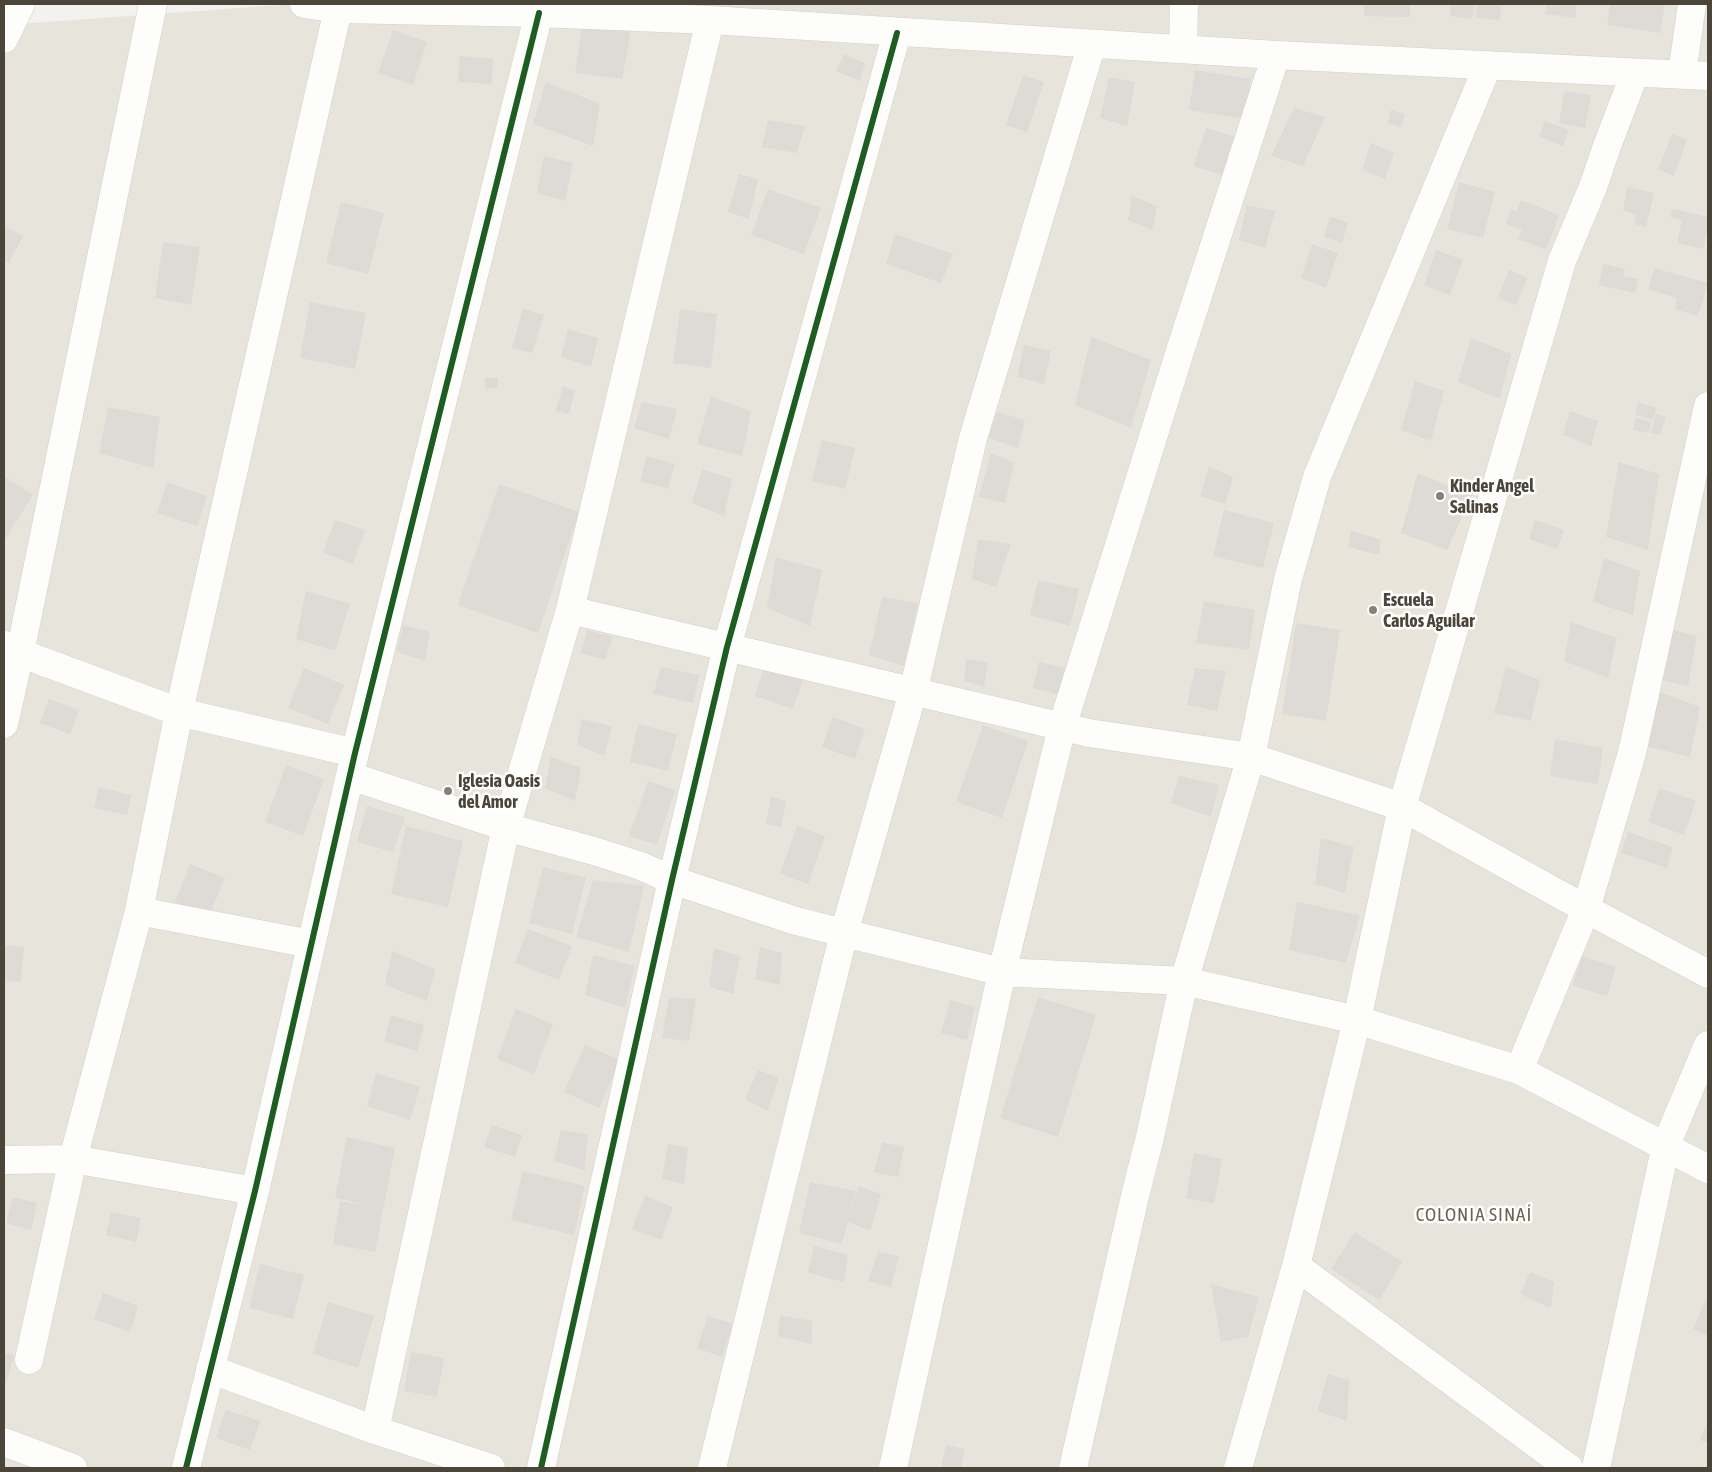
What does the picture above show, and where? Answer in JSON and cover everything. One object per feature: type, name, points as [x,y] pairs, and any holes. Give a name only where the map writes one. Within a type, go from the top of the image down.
[{"type":"street","points":[[4,39],[21,4]]},
{"type":"street","points":[[4,724],[12,649],[153,4]]},
{"type":"street","points":[[304,4],[338,9],[710,20],[1276,56],[1318,56],[1708,76]]},
{"type":"street","points":[[1183,49],[1184,4]]},
{"type":"street","points":[[1682,74],[1692,4]]},
{"type":"street","points":[[29,1360],[73,1159],[139,911],[179,712],[338,9]]},
{"type":"street","points":[[186,1468],[255,1191],[353,764],[539,14]]},
{"type":"street","points":[[375,1430],[506,826],[570,610],[710,20]]},
{"type":"street","points":[[541,1468],[672,880],[727,648],[897,33]]},
{"type":"street","points":[[712,1468],[844,933],[913,692],[974,438],[1092,44]]},
{"type":"street","points":[[893,1468],[1002,972],[1062,727],[1181,348],[1276,56]]},
{"type":"street","points":[[1073,1468],[1150,1137],[1184,981],[1251,758],[1288,579],[1317,477],[1488,66]]},
{"type":"street","points":[[1238,1468],[1296,1266],[1357,1020],[1402,807],[1562,260],[1593,187],[1635,73]]},
{"type":"street","points":[[1519,1070],[1586,909],[1632,753],[1708,406]]},
{"type":"street","points":[[570,610],[1089,733],[1251,758],[1402,807],[1708,974]]},
{"type":"street","points":[[12,649],[179,712],[353,764],[506,826],[641,866],[672,880],[796,921],[1002,972],[1184,981],[1357,1020],[1519,1070],[1708,1168]]},
{"type":"street","points":[[139,911],[311,944]]},
{"type":"street","points":[[1596,1468],[1666,1145],[1708,1045]]},
{"type":"street","points":[[4,1160],[73,1159],[255,1191]]},
{"type":"street","points":[[1296,1266],[1569,1468]]},
{"type":"street","points":[[210,1369],[375,1430],[490,1468]]},
{"type":"street","points":[[4,1442],[73,1468]]},
{"type":"shaded area","points":[[294,4],[1708,4],[1708,1468],[4,1468],[4,25]]},
{"type":"shaded area","name":"Escuela Carlos Aguilar","points":[[1362,419],[1483,480],[1405,767],[1268,731],[1330,490]]},
{"type":"building","points":[[1364,4],[1410,4],[1410,17],[1364,16]]},
{"type":"building","points":[[1451,4],[1474,4],[1472,19],[1450,16]]},
{"type":"building","points":[[1477,4],[1501,4],[1500,20],[1476,18]]},
{"type":"building","points":[[1547,4],[1577,4],[1575,18],[1546,14]]},
{"type":"building","points":[[1610,4],[1665,4],[1660,33],[1607,25]]},
{"type":"building","points":[[582,26],[631,30],[622,79],[575,73]]},
{"type":"building","points":[[393,30],[427,42],[413,85],[378,73]]},
{"type":"building","points":[[844,54],[865,63],[860,81],[836,71]]},
{"type":"building","points":[[460,56],[493,59],[492,84],[458,82]]},
{"type":"building","points":[[1195,70],[1251,79],[1244,119],[1189,110]]},
{"type":"building","points":[[1023,75],[1044,82],[1027,132],[1006,125]]},
{"type":"building","points":[[1109,77],[1135,82],[1127,126],[1100,118]]},
{"type":"building","points":[[546,82],[600,104],[593,146],[533,124]]},
{"type":"building","points":[[1564,91],[1591,95],[1585,128],[1559,123]]},
{"type":"building","points":[[1294,108],[1325,117],[1303,166],[1271,156]]},
{"type":"building","points":[[1391,110],[1405,114],[1401,127],[1388,124]]},
{"type":"building","points":[[768,120],[805,126],[797,153],[762,147]]},
{"type":"building","points":[[1545,121],[1569,130],[1563,146],[1539,137]]},
{"type":"building","points":[[1206,128],[1235,137],[1222,175],[1194,166]]},
{"type":"building","points":[[1672,134],[1687,140],[1674,176],[1658,170]]},
{"type":"building","points":[[1371,143],[1394,153],[1385,179],[1362,170]]},
{"type":"building","points":[[544,156],[573,163],[565,201],[537,193]]},
{"type":"building","points":[[739,174],[758,179],[749,219],[728,212]]},
{"type":"building","points":[[1459,182],[1495,192],[1483,238],[1447,229]]},
{"type":"building","points":[[1627,187],[1654,193],[1646,227],[1634,224],[1636,214],[1623,211]]},
{"type":"building","points":[[768,189],[821,208],[804,254],[751,235]]},
{"type":"building","points":[[1132,196],[1157,206],[1152,230],[1128,220]]},
{"type":"building","points":[[1521,200],[1559,215],[1546,250],[1518,239],[1522,230],[1506,224],[1511,209],[1517,211]]},
{"type":"building","points":[[341,202],[384,213],[368,274],[326,263]]},
{"type":"building","points":[[1247,205],[1275,211],[1265,248],[1239,240]]},
{"type":"building","points":[[1673,209],[1708,217],[1708,228],[1703,249],[1677,243],[1682,220],[1670,217]]},
{"type":"building","points":[[1330,217],[1348,222],[1342,243],[1324,237]]},
{"type":"building","points":[[4,226],[23,236],[9,263],[4,260]]},
{"type":"building","points":[[895,234],[953,254],[941,283],[886,264]]},
{"type":"building","points":[[163,242],[200,247],[191,305],[155,298]]},
{"type":"building","points":[[1312,244],[1338,253],[1326,288],[1301,278]]},
{"type":"building","points":[[1436,250],[1463,260],[1450,295],[1424,285]]},
{"type":"building","points":[[1603,264],[1625,269],[1623,276],[1638,279],[1635,293],[1599,285]]},
{"type":"building","points":[[1654,268],[1708,283],[1698,316],[1675,309],[1677,298],[1648,289]]},
{"type":"building","points":[[1509,270],[1527,278],[1516,305],[1498,298]]},
{"type":"building","points":[[310,302],[366,313],[355,369],[300,358]]},
{"type":"building","points":[[523,309],[544,315],[532,353],[512,348]]},
{"type":"building","points":[[680,309],[717,314],[711,368],[673,363]]},
{"type":"building","points":[[568,329],[598,338],[591,367],[561,357]]},
{"type":"building","points":[[1091,337],[1151,360],[1131,428],[1075,405]]},
{"type":"building","points":[[1471,338],[1511,354],[1500,399],[1458,382]]},
{"type":"building","points":[[1024,345],[1051,351],[1044,384],[1017,377]]},
{"type":"building","points":[[485,378],[498,378],[498,388],[485,389]]},
{"type":"building","points":[[1415,381],[1444,391],[1431,441],[1401,430]]},
{"type":"building","points":[[563,386],[575,390],[569,414],[556,411]]},
{"type":"building","points":[[711,396],[751,412],[742,456],[697,444]]},
{"type":"building","points":[[642,402],[677,409],[669,439],[634,428]]},
{"type":"building","points":[[1638,403],[1656,407],[1653,420],[1635,415]]},
{"type":"building","points":[[108,407],[160,417],[153,468],[99,453]]},
{"type":"building","points":[[1570,411],[1598,421],[1591,446],[1563,435]]},
{"type":"building","points":[[997,412],[1025,420],[1018,448],[989,438]]},
{"type":"building","points":[[1656,414],[1666,417],[1660,435],[1651,433]]},
{"type":"building","points":[[1635,418],[1651,421],[1649,433],[1633,430]]},
{"type":"building","points":[[822,440],[855,448],[845,489],[812,481]]},
{"type":"building","points":[[991,453],[1014,462],[1005,503],[979,497]]},
{"type":"building","points":[[647,456],[675,464],[668,489],[640,481]]},
{"type":"building","points":[[1619,462],[1659,474],[1648,550],[1606,537]]},
{"type":"building","points":[[1209,467],[1233,477],[1225,504],[1200,496]]},
{"type":"building","points":[[702,469],[732,479],[724,516],[692,503]]},
{"type":"building","points":[[1418,473],[1472,495],[1447,550],[1401,533]]},
{"type":"building","points":[[4,476],[33,495],[4,541]]},
{"type":"building","points":[[167,482],[207,496],[197,526],[157,513]]},
{"type":"building","points":[[499,484],[579,512],[538,633],[458,605]]},
{"type":"building","points":[[1224,510],[1274,523],[1263,568],[1213,556]]},
{"type":"building","points":[[335,520],[365,530],[353,564],[323,553]]},
{"type":"building","points":[[1535,520],[1564,530],[1557,549],[1529,539]]},
{"type":"building","points":[[1351,530],[1381,540],[1379,555],[1348,547]]},
{"type":"building","points":[[978,539],[1011,544],[996,587],[972,579]]},
{"type":"building","points":[[776,557],[822,570],[810,626],[767,608]]},
{"type":"building","points":[[1604,558],[1640,571],[1633,615],[1593,602]]},
{"type":"building","points":[[1038,580],[1079,589],[1070,626],[1030,615]]},
{"type":"building","points":[[306,591],[350,604],[335,651],[296,639]]},
{"type":"building","points":[[882,597],[918,603],[904,666],[869,655]]},
{"type":"building","points":[[1204,601],[1255,610],[1249,650],[1196,643]]},
{"type":"building","points":[[1571,622],[1617,638],[1608,678],[1564,661]]},
{"type":"building","points":[[1296,623],[1340,630],[1326,721],[1282,714]]},
{"type":"building","points":[[403,625],[430,632],[425,661],[397,652]]},
{"type":"building","points":[[1665,628],[1697,636],[1688,686],[1657,679]]},
{"type":"building","points":[[587,630],[613,637],[605,660],[581,653]]},
{"type":"building","points":[[966,659],[988,662],[984,687],[964,681]]},
{"type":"building","points":[[766,661],[805,674],[793,709],[755,696]]},
{"type":"building","points":[[1039,662],[1066,668],[1061,695],[1033,688]]},
{"type":"building","points":[[661,667],[699,675],[693,703],[653,694]]},
{"type":"building","points":[[1506,667],[1540,680],[1531,721],[1494,713]]},
{"type":"building","points":[[304,668],[344,685],[328,724],[288,708]]},
{"type":"building","points":[[1195,668],[1226,671],[1217,711],[1187,705]]},
{"type":"building","points":[[1657,691],[1700,707],[1690,757],[1646,746]]},
{"type":"building","points":[[49,699],[79,710],[70,734],[40,723]]},
{"type":"building","points":[[833,717],[865,729],[855,759],[822,747]]},
{"type":"building","points":[[582,719],[612,726],[604,756],[577,745]]},
{"type":"building","points":[[638,724],[677,734],[668,771],[630,762]]},
{"type":"building","points":[[983,725],[1028,741],[1002,818],[956,802]]},
{"type":"building","points":[[1555,739],[1603,748],[1598,784],[1550,776]]},
{"type":"building","points":[[551,757],[581,768],[575,801],[545,788]]},
{"type":"building","points":[[286,765],[324,779],[303,836],[265,822]]},
{"type":"building","points":[[1179,776],[1219,785],[1211,817],[1171,803]]},
{"type":"building","points":[[648,781],[675,790],[657,845],[629,836]]},
{"type":"building","points":[[99,787],[131,795],[127,815],[94,808]]},
{"type":"building","points":[[1660,788],[1696,801],[1684,835],[1648,822]]},
{"type":"building","points":[[771,797],[786,801],[781,827],[766,824]]},
{"type":"building","points":[[367,806],[405,817],[393,852],[357,842]]},
{"type":"building","points":[[406,826],[463,841],[448,907],[391,894]]},
{"type":"building","points":[[797,826],[825,836],[808,884],[780,874]]},
{"type":"building","points":[[1628,832],[1673,847],[1667,868],[1621,853]]},
{"type":"building","points":[[1321,838],[1354,847],[1345,893],[1315,884]]},
{"type":"building","points":[[190,864],[225,878],[209,916],[175,902]]},
{"type":"building","points":[[543,867],[586,878],[572,934],[529,923]]},
{"type":"building","points":[[593,880],[644,886],[629,952],[576,937]]},
{"type":"building","points":[[1297,902],[1360,915],[1346,963],[1289,950]]},
{"type":"building","points":[[528,929],[572,946],[559,980],[515,963]]},
{"type":"building","points":[[4,945],[24,947],[21,982],[4,980]]},
{"type":"building","points":[[760,947],[782,953],[780,985],[755,979]]},
{"type":"building","points":[[714,948],[740,956],[733,994],[709,987]]},
{"type":"building","points":[[392,951],[435,969],[427,1001],[385,985]]},
{"type":"building","points":[[593,955],[635,966],[625,1008],[585,995]]},
{"type":"building","points":[[1582,956],[1616,967],[1607,996],[1573,986]]},
{"type":"building","points":[[669,997],[696,999],[689,1041],[662,1038]]},
{"type":"building","points":[[1038,997],[1096,1015],[1058,1137],[1000,1118]]},
{"type":"building","points":[[950,1000],[975,1007],[967,1040],[941,1033]]},
{"type":"building","points":[[516,1009],[553,1024],[534,1074],[497,1059]]},
{"type":"building","points":[[391,1015],[424,1025],[417,1051],[384,1041]]},
{"type":"building","points":[[585,1045],[620,1060],[599,1108],[564,1092]]},
{"type":"building","points":[[758,1070],[779,1078],[767,1111],[745,1099]]},
{"type":"building","points":[[376,1073],[420,1087],[410,1120],[367,1106]]},
{"type":"building","points":[[492,1125],[522,1135],[515,1157],[484,1147]]},
{"type":"building","points":[[561,1130],[588,1134],[584,1170],[554,1161]]},
{"type":"building","points":[[347,1137],[395,1148],[375,1252],[333,1244],[340,1201],[371,1206],[335,1198]]},
{"type":"building","points":[[882,1142],[904,1147],[898,1177],[874,1172]]},
{"type":"building","points":[[668,1144],[688,1148],[684,1184],[662,1179]]},
{"type":"building","points":[[1194,1153],[1222,1159],[1214,1204],[1186,1198]]},
{"type":"building","points":[[523,1171],[585,1186],[574,1235],[511,1220]]},
{"type":"building","points":[[810,1182],[856,1191],[850,1215],[859,1186],[881,1194],[870,1231],[848,1222],[842,1244],[799,1233]]},
{"type":"building","points":[[645,1196],[673,1207],[661,1240],[632,1229]]},
{"type":"building","points":[[13,1197],[37,1203],[31,1230],[6,1223]]},
{"type":"building","points":[[111,1212],[141,1218],[136,1242],[106,1235]]},
{"type":"building","points":[[1355,1232],[1402,1262],[1379,1300],[1331,1269]]},
{"type":"building","points":[[814,1246],[848,1255],[844,1282],[808,1273]]},
{"type":"building","points":[[878,1252],[899,1256],[891,1287],[868,1281]]},
{"type":"building","points":[[260,1264],[304,1275],[293,1319],[249,1308]]},
{"type":"building","points":[[1530,1272],[1554,1282],[1551,1308],[1520,1294]]},
{"type":"building","points":[[1211,1284],[1259,1297],[1248,1337],[1221,1342]]},
{"type":"building","points":[[103,1293],[138,1306],[130,1332],[94,1319]]},
{"type":"building","points":[[1708,1294],[1708,1336],[1693,1329]]},
{"type":"building","points":[[328,1302],[374,1316],[358,1368],[313,1354]]},
{"type":"building","points":[[780,1315],[812,1321],[812,1344],[778,1336]]},
{"type":"building","points":[[708,1316],[733,1324],[722,1357],[697,1348]]},
{"type":"building","points":[[411,1352],[444,1358],[437,1397],[404,1391]]},
{"type":"building","points":[[4,1353],[14,1355],[4,1390]]},
{"type":"building","points":[[1328,1374],[1349,1380],[1347,1421],[1317,1411]]},
{"type":"building","points":[[226,1410],[260,1421],[250,1450],[216,1438]]},
{"type":"building","points":[[1708,1420],[1708,1443],[1700,1440]]},
{"type":"building","points":[[946,1445],[965,1449],[961,1468],[941,1468]]},
{"type":"cycle path","points":[[186,1468],[255,1191],[355,753],[539,13]]},
{"type":"cycle path","points":[[541,1468],[672,880],[727,647],[897,33]]},
{"type":"place","name":"Kinder Angel Salinas","points":[[1440,496]]},
{"type":"place","name":"Escuela Carlos Aguilar","points":[[1373,610]]},
{"type":"place","name":"Iglesia Oasis del Amor","points":[[448,791]]},
{"type":"district","name":"COLONIA SINAÍ","points":[[1474,1215]]}]
